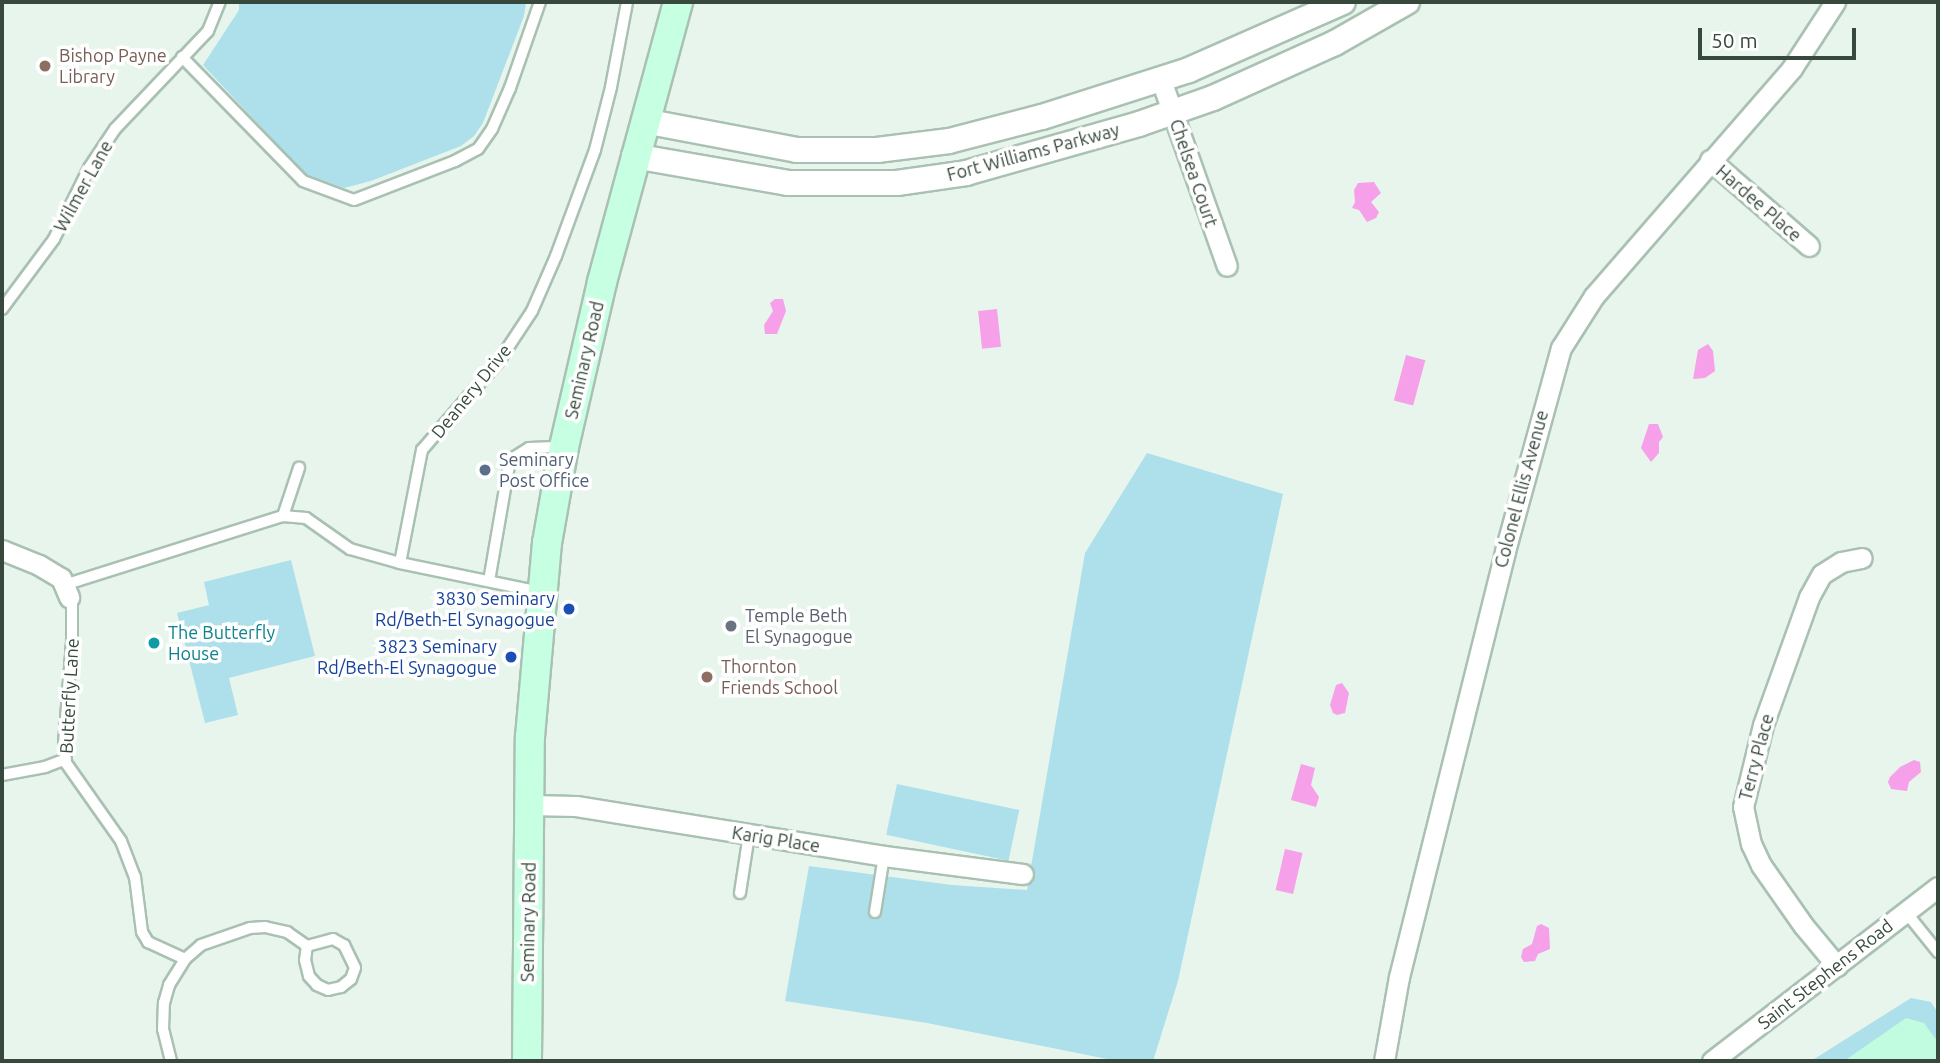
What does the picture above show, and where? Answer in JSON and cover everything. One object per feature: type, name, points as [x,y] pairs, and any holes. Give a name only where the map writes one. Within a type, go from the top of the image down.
[{"type":"main road","name":"Seminary Road","points":[[527,1061],[531,724],[540,592],[564,447],[634,156],[678,2]]},
{"type":"street","name":"Fort Williams Parkway","points":[[644,121],[797,150],[877,150],[949,141],[1042,117],[1161,80],[1247,46],[1343,2]]},
{"type":"street","name":"Fort Williams Parkway","points":[[634,156],[788,183],[840,186],[897,183],[966,173],[1173,113],[1272,73],[1335,43],[1407,2]]},
{"type":"street","name":"Colonel Ellis Avenue","points":[[1384,1061],[1399,977],[1505,551],[1561,348],[1594,296],[1710,159],[1792,68],[1835,2]]},
{"type":"street","name":"Chelsea Court","points":[[1161,80],[1227,267]]},
{"type":"street","name":"Hardee Place","points":[[1710,159],[1809,246]]},
{"type":"street","points":[[2,550],[39,565],[61,578],[66,591]]},
{"type":"street","name":"Terry Place","points":[[1837,966],[1803,925],[1761,865],[1751,844],[1742,807],[1763,725],[1809,597],[1822,574],[1841,562],[1862,558]]},
{"type":"street","name":"Karig Place","points":[[530,805],[576,806],[884,856],[1023,874]]},
{"type":"street","name":"Saint Stephens Road","points":[[1713,1061],[1938,887]]},
{"type":"lane","name":"Wilmer Lane","points":[[2,309],[54,239],[89,168],[115,129],[208,31],[219,2]]},
{"type":"lane","points":[[182,57],[303,181],[354,200],[455,162],[478,149],[492,129],[510,88],[540,2]]},
{"type":"lane","name":"Deanery Drive","points":[[400,563],[422,450],[499,361],[532,311],[556,256],[595,149],[611,86],[627,2]]},
{"type":"lane","points":[[489,581],[510,460],[529,449],[564,447]]},
{"type":"lane","points":[[283,516],[299,468]]},
{"type":"lane","points":[[66,591],[283,516],[306,518],[350,549],[400,563],[540,592]]},
{"type":"lane","name":"Butterfly Lane","points":[[66,591],[72,602],[72,642],[64,743],[66,759],[75,780],[121,841],[135,877],[142,932],[148,942],[185,959]]},
{"type":"lane","points":[[2,775],[45,767],[66,759]]},
{"type":"lane","points":[[740,893],[749,834]]},
{"type":"lane","points":[[875,912],[884,856]]},
{"type":"lane","points":[[1905,911],[1938,952]]},
{"type":"lane","points":[[171,1061],[163,1029],[164,1003],[169,985],[185,959],[201,945],[250,928],[287,932],[307,946]]},
{"type":"lane","points":[[332,939],[344,945],[355,968],[351,979],[341,987],[328,990],[317,985],[307,968],[307,946],[332,939]]},
{"type":"shaded area","points":[[239,2],[526,3],[524,16],[483,123],[474,136],[461,146],[371,181],[344,188],[305,174],[203,65],[239,10]]},
{"type":"shaded area","points":[[1374,182],[1381,193],[1371,202],[1379,212],[1376,218],[1367,222],[1359,210],[1352,208],[1355,202],[1354,190],[1358,183]]},
{"type":"shaded area","points":[[775,299],[783,299],[786,311],[777,334],[765,334],[764,325],[773,311],[770,303]]},
{"type":"shaded area","points":[[997,309],[1001,347],[982,349],[978,311]]},
{"type":"shaded area","points":[[1708,344],[1713,351],[1715,371],[1705,378],[1693,379],[1698,350]]},
{"type":"shaded area","points":[[1406,355],[1425,360],[1413,406],[1394,400]]},
{"type":"shaded area","points":[[1649,424],[1658,424],[1663,437],[1659,442],[1659,453],[1651,462],[1641,448]]},
{"type":"shaded area","points":[[1147,453],[1283,494],[1178,981],[1153,1061],[1117,1061],[927,1023],[785,1001],[809,866],[952,885],[1027,890],[1085,553]]},
{"type":"shaded area","points":[[291,560],[315,656],[229,678],[238,715],[205,723],[177,613],[209,605],[204,582]]},
{"type":"shaded area","points":[[1342,683],[1349,693],[1345,713],[1337,715],[1333,713],[1330,705],[1336,685]]},
{"type":"shaded area","points":[[1914,760],[1920,762],[1921,772],[1909,782],[1907,791],[1891,789],[1888,782],[1890,777],[1900,767]]},
{"type":"shaded area","points":[[1301,764],[1315,768],[1311,785],[1319,797],[1316,807],[1291,800]]},
{"type":"shaded area","points":[[897,784],[1019,810],[1008,861],[886,835]]},
{"type":"shaded area","points":[[1285,849],[1303,853],[1293,894],[1276,890]]},
{"type":"shaded area","points":[[1541,924],[1549,928],[1550,949],[1538,954],[1535,961],[1524,962],[1521,957],[1523,949],[1532,944],[1537,926]]},
{"type":"shaded area","points":[[1911,998],[1931,1002],[1938,1013],[1938,1061],[1811,1061]]},
{"type":"sand","points":[[1906,1018],[1924,1023],[1938,1042],[1938,1061],[1844,1061]]},
{"type":"place","name":"Bishop Payne Library","points":[[45,66]]},
{"type":"place","name":"Seminary Post Office","points":[[485,470]]},
{"type":"place","name":"3830 Seminary Rd/Beth-El Synagogue","points":[[569,609]]},
{"type":"place","name":"Temple Beth El Synagogue","points":[[731,626]]},
{"type":"place","name":"The Butterfly House","points":[[154,643]]},
{"type":"place","name":"3823 Seminary Rd/Beth-El Synagogue","points":[[511,657]]},
{"type":"place","name":"Thornton Friends School","points":[[707,677]]}]
